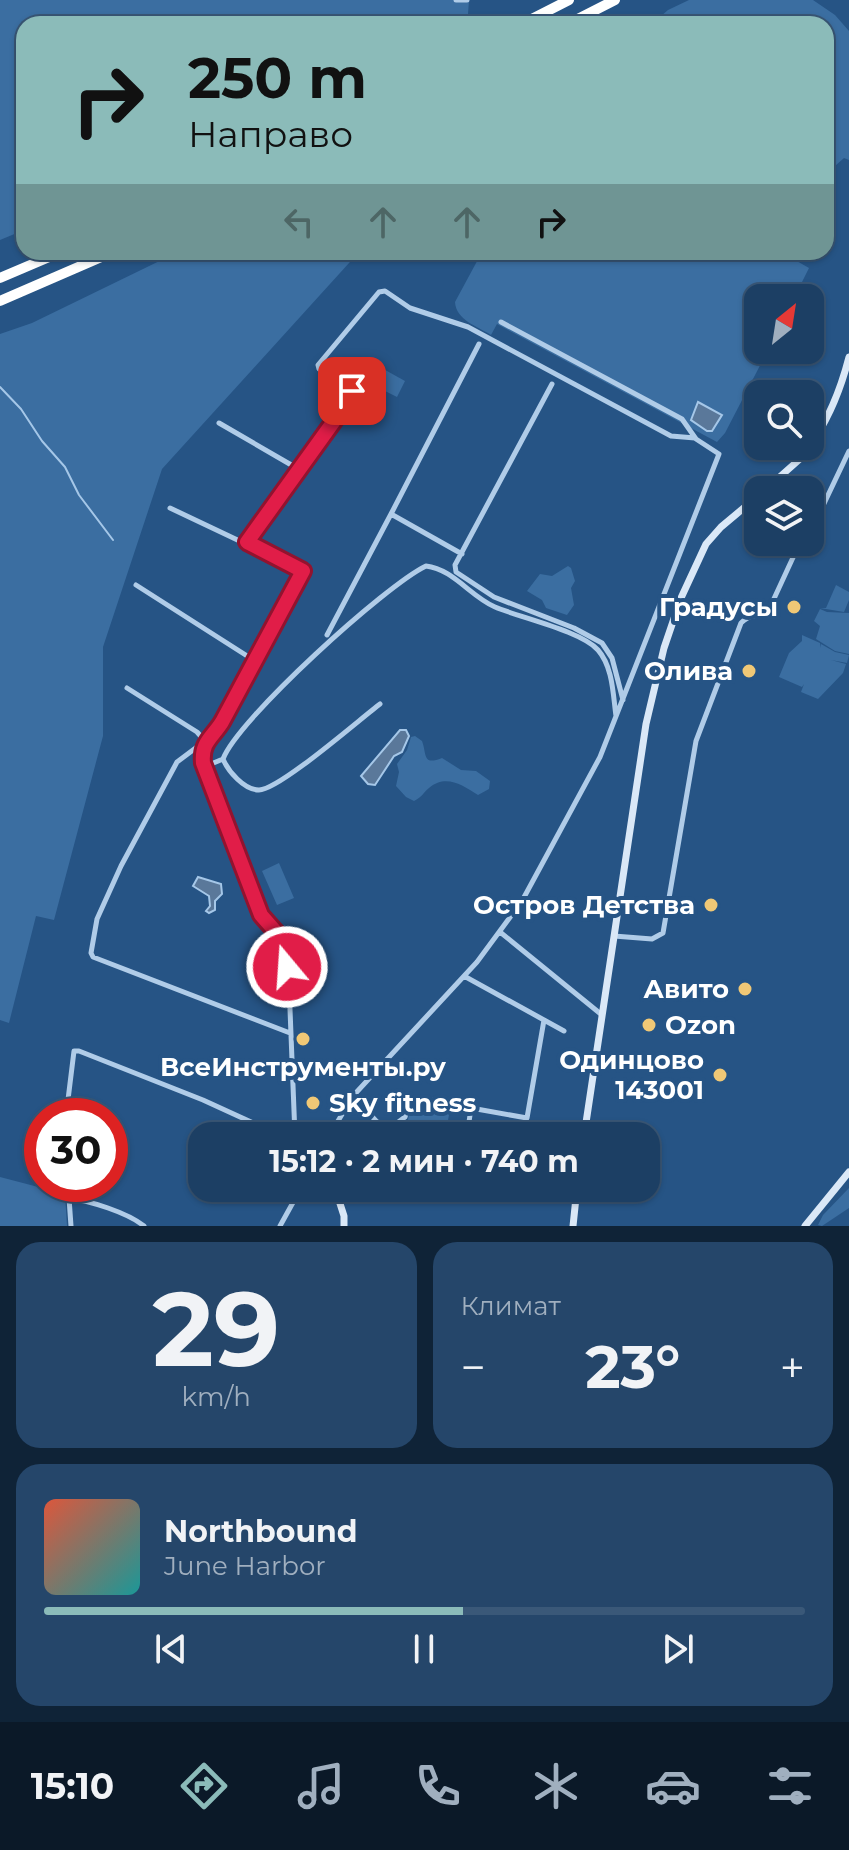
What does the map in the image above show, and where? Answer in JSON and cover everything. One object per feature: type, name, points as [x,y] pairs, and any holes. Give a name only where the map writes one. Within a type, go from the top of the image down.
[{"type":"highway","points":[[538,16],[569,0]]},
{"type":"highway","points":[[584,16],[615,0]]},
{"type":"highway","points":[[0,278],[42,260]]},
{"type":"highway","points":[[0,301],[95,260]]},
{"type":"street","points":[[456,0],[467,0]]},
{"type":"street","points":[[247,542],[352,396],[352,391],[319,369],[318,365],[379,292],[385,291],[410,308],[468,327],[671,436],[696,439]]},
{"type":"street","points":[[337,1122],[353,1096],[464,976],[522,901],[600,757],[719,454],[696,439],[682,419],[501,322]]},
{"type":"street","points":[[327,635],[479,344]]},
{"type":"street","points":[[824,424],[849,357]]},
{"type":"street","points":[[552,384],[455,565],[456,572],[494,597],[574,628],[602,643],[612,658],[623,701]]},
{"type":"street","points":[[219,423],[300,470]]},
{"type":"street","points":[[824,504],[849,451]]},
{"type":"street","points":[[781,476],[799,460]]},
{"type":"street","points":[[170,508],[303,571],[222,722],[205,741],[177,762],[121,866],[97,919],[91,953],[93,957],[290,1033]]},
{"type":"street","points":[[586,1122],[646,724],[664,648],[681,598],[706,544],[744,508]]},
{"type":"street","points":[[391,514],[462,554]]},
{"type":"street","points":[[614,936],[652,939],[663,933],[696,741],[704,715],[741,623],[756,615],[766,616],[794,556]]},
{"type":"street","points":[[203,763],[211,764],[223,759],[227,748],[256,714],[309,662],[355,619],[426,566],[458,582],[487,604],[580,638],[597,648],[607,666],[617,717]]},
{"type":"street","points":[[136,585],[255,661]]},
{"type":"street","points":[[127,688],[197,732],[205,741]]},
{"type":"street","points":[[223,759],[242,783],[258,790],[268,788],[380,704]]},
{"type":"street","points":[[205,741],[203,763],[261,915],[283,940],[289,984],[294,1122]]},
{"type":"street","points":[[500,932],[602,1015]]},
{"type":"street","points":[[464,976],[564,1031]]},
{"type":"street","points":[[399,1122],[408,1106],[422,1098],[527,1118],[544,1020]]},
{"type":"street","points":[[68,1098],[74,1051],[203,1100],[251,1122]]},
{"type":"street","points":[[353,1096],[379,1122]]},
{"type":"street","points":[[469,1122],[471,1108]]},
{"type":"street","points":[[805,1226],[849,1172]]},
{"type":"street","points":[[69,1202],[71,1226]]},
{"type":"street","points":[[88,1202],[144,1226]]},
{"type":"street","points":[[280,1226],[293,1202]]},
{"type":"street","points":[[340,1202],[344,1226]]},
{"type":"street","points":[[573,1226],[576,1202]]},
{"type":"shaded area","points":[[0,0],[469,0],[468,14],[465,16],[16,16],[16,233],[0,240]]},
{"type":"shaded area","points":[[689,0],[813,0],[835,15],[849,31],[849,160],[844,158],[834,167],[834,16],[661,16]]},
{"type":"shaded area","points":[[162,260],[352,260],[162,469],[103,647],[103,736],[54,920],[36,916],[9,1023],[0,1020],[0,334],[32,323]]},
{"type":"shaded area","points":[[478,260],[795,260],[809,268],[801,284],[744,284],[744,364],[761,364],[752,380],[744,380],[744,396],[717,442],[497,324],[491,335],[463,318],[455,302]]},
{"type":"shaded area","points":[[378,366],[405,381],[397,397],[369,383]]},
{"type":"shaded area","points":[[698,402],[722,415],[712,431],[691,420]]},
{"type":"shaded area","points":[[568,566],[575,581],[571,588],[574,605],[567,615],[546,608],[542,600],[527,591],[540,574],[552,576]]},
{"type":"shaded area","points":[[836,585],[849,592],[844,612],[820,608],[826,608]]},
{"type":"shaded area","points":[[820,609],[849,613],[849,654],[835,651],[816,639],[820,626],[814,621]]},
{"type":"shaded area","points":[[802,635],[820,643],[821,648],[821,644],[849,655],[847,663],[831,660],[846,664],[843,673],[818,699],[801,692],[804,684],[802,687],[779,677],[789,653],[802,641]]},
{"type":"shaded area","points":[[400,730],[406,730],[409,736],[402,752],[394,756],[375,785],[368,784],[361,776]]},
{"type":"shaded area","points":[[411,737],[422,741],[428,760],[442,758],[461,770],[476,771],[490,781],[489,789],[478,795],[448,781],[435,784],[414,801],[406,797],[396,786],[397,764],[407,750]]},
{"type":"shaded area","points":[[279,863],[294,898],[277,905],[262,871]]},
{"type":"shaded area","points":[[198,877],[221,884],[222,894],[215,901],[215,910],[209,913],[206,911],[210,906],[209,896],[193,886]]},
{"type":"shaded area","points":[[420,1103],[450,1109],[448,1122],[407,1122],[410,1110]]},
{"type":"shaded area","points":[[0,1177],[24,1183],[24,1202],[66,1202],[67,1226],[0,1226]]},
{"type":"shaded area","points":[[849,1188],[849,1208],[822,1226],[818,1225],[823,1215]]},
{"type":"waterway","points":[[0,387],[21,409],[42,441],[65,467],[79,495],[113,540]]},
{"type":"place","name":"Градусы","points":[[794,607]]},
{"type":"place","name":"Олива","points":[[749,671]]},
{"type":"place","name":"Остров Детства","points":[[711,905]]},
{"type":"place","name":"Авито","points":[[745,989]]},
{"type":"place","name":"Ozon","points":[[649,1025]]},
{"type":"place","name":"ВсеИнструменты.ру","points":[[303,1039]]},
{"type":"place","name":"Одинцово 143001","points":[[720,1075]]},
{"type":"place","name":"Sky fitness","points":[[313,1103]]},
{"type":"route","points":[[287,967],[283,940],[261,915],[203,763],[202,753],[205,741],[222,722],[303,571],[247,542],[352,396],[352,391]]}]
